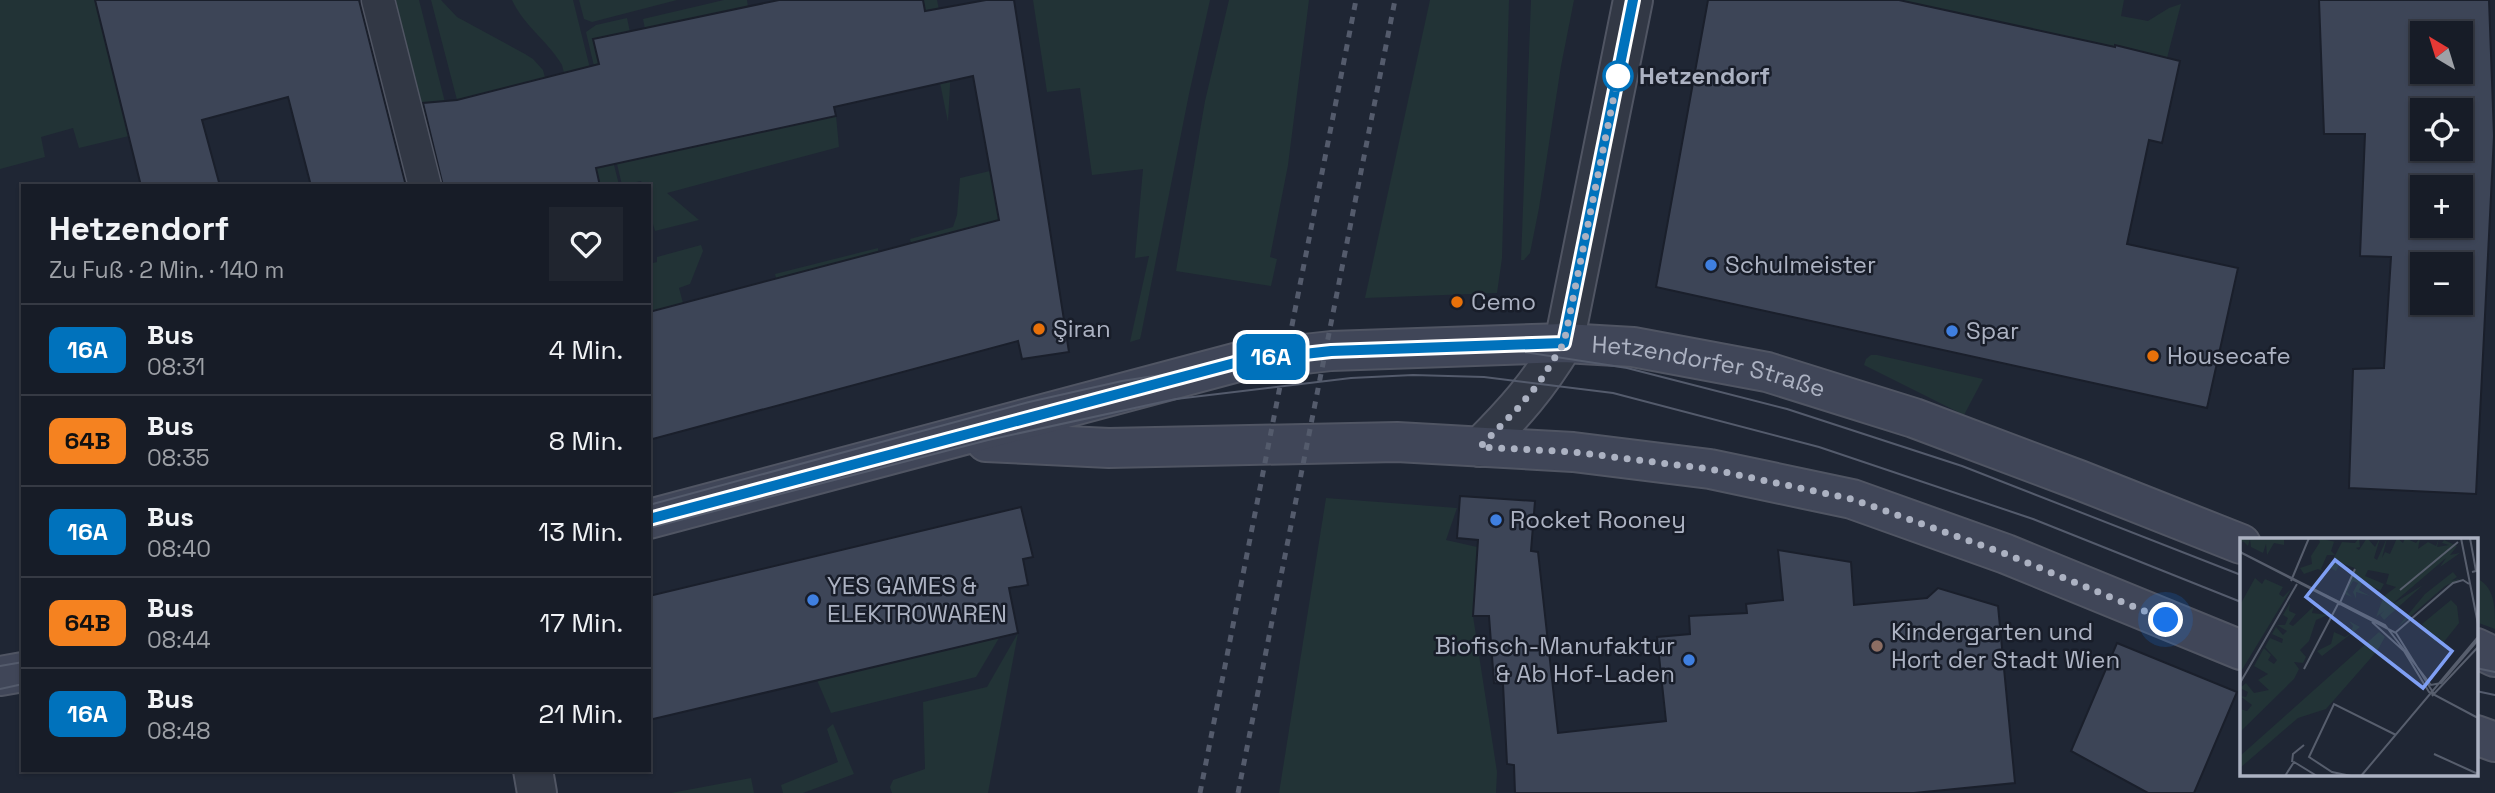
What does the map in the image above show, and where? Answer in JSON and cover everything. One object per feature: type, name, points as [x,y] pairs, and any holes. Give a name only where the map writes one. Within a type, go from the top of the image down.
[{"type":"main road","name":"Hetzendorfer Straße","points":[[651,518],[1242,361],[1331,351],[1564,343],[1633,347],[1767,372],[1914,418],[2240,544]]},
{"type":"main road","name":"Hetzendorfer Straße","points":[[948,441],[1109,448],[1397,442],[1573,452],[1710,469],[1852,499],[2006,554],[2240,650]]},
{"type":"main road","points":[[0,676],[21,672]]},
{"type":"main road","points":[[2478,736],[2495,742]]},
{"type":"street","points":[[1480,447],[1539,383],[1564,343],[1633,0]]},
{"type":"street","points":[[533,772],[537,793]]},
{"type":"lane","points":[[378,0],[424,184]]},
{"type":"shaded area","points":[[0,0],[95,0],[129,136],[79,148],[73,128],[41,137],[45,157],[0,169]]},
{"type":"shaded area","points":[[373,0],[419,0],[466,184],[437,139],[411,146]]},
{"type":"shaded area","points":[[431,0],[441,0],[457,17],[525,54],[543,70],[574,184],[542,79],[457,100]]},
{"type":"shaded area","points":[[512,0],[573,0],[619,184],[593,184],[562,65]]},
{"type":"shaded area","points":[[579,0],[677,0],[592,22],[584,19]]},
{"type":"shaded area","points":[[724,0],[747,0],[748,7],[645,29],[643,19]]},
{"type":"shaded area","points":[[923,0],[937,0],[951,67],[948,122]]},
{"type":"shaded area","points":[[1033,0],[1210,0],[1141,335],[1140,339],[1130,342],[1149,256],[1135,258],[1143,169],[1092,175],[1080,88],[1047,92]]},
{"type":"shaded area","points":[[1229,0],[1309,0],[1288,165],[1270,257],[1277,259],[1271,286],[1176,271],[1205,101]]},
{"type":"shaded area","points":[[1430,0],[1509,0],[1502,258],[1497,293],[1365,298]]},
{"type":"shaded area","points":[[1531,0],[1574,0],[1530,253],[1521,260]]},
{"type":"shaded area","points":[[1899,0],[2124,0],[2121,16],[2148,21],[2181,4],[2167,58]]},
{"type":"shaded area","points":[[627,18],[630,32],[594,40],[620,162],[836,116],[839,147],[667,193],[699,220],[655,231],[651,217],[651,184],[642,184],[641,181],[622,184],[586,32],[596,25]]},
{"type":"shaded area","points":[[990,171],[999,220],[911,243],[910,239],[953,227],[957,215],[960,178]]},
{"type":"shaded area","points":[[701,245],[703,251],[690,284],[679,288],[683,303],[651,311],[651,264],[657,262],[657,257]]},
{"type":"shaded area","points":[[878,248],[878,252],[776,278],[775,274]]},
{"type":"shaded area","points":[[1871,355],[1983,379],[1964,415],[1864,365]]},
{"type":"shaded area","points":[[1326,498],[1457,508],[1446,540],[1477,547],[1473,616],[1497,772],[1496,793],[1279,793]]},
{"type":"shaded area","points":[[2478,579],[2490,592],[2494,605],[2495,629],[2478,623]]},
{"type":"shaded area","points":[[1018,633],[988,793],[892,793],[890,787],[893,780],[925,769],[923,702],[987,687]]},
{"type":"shaded area","points":[[999,638],[976,677],[831,713],[817,680]]},
{"type":"shaded area","points":[[833,724],[854,774],[803,793],[783,793],[781,785],[838,762],[827,729]]},
{"type":"shaded area","points":[[751,778],[754,793],[671,793]]},
{"type":"building","points":[[95,0],[359,0],[405,184],[310,184],[288,97],[202,120],[219,184],[141,184]]},
{"type":"building","points":[[779,0],[923,0],[925,11],[986,0],[1014,0],[1069,352],[1022,359],[1018,341],[651,439],[651,311],[999,220],[973,76],[834,107],[836,116],[596,168],[600,184],[443,184],[423,103],[457,100],[599,64],[593,39]]},
{"type":"building","points":[[1708,0],[1899,0],[2180,61],[2162,143],[2149,140],[2127,244],[2238,268],[2207,408],[1656,287]]},
{"type":"building","points":[[2319,0],[2489,0],[2494,136],[2476,494],[2349,488],[2353,369],[2384,368],[2391,257],[2360,256],[2365,134],[2324,134]]},
{"type":"building","points":[[1460,496],[1535,501],[1531,551],[1538,552],[1558,733],[1666,721],[1657,637],[1690,634],[1689,616],[1747,613],[1746,604],[1783,600],[1778,550],[1851,562],[1854,605],[1927,598],[1938,588],[1998,606],[2015,783],[1914,793],[1515,793],[1514,765],[1507,764],[1503,684],[1494,683],[1489,616],[1473,616],[1478,540],[1457,538]]},
{"type":"building","points":[[1021,507],[1033,557],[1023,559],[1028,585],[1009,588],[1018,633],[651,720],[651,596]]},
{"type":"building","points":[[2117,643],[2237,692],[2194,793],[2148,793],[2071,751]]},
{"type":"tram line","points":[[651,504],[1029,402],[1122,381],[1302,353],[1486,346],[1627,368],[1787,409],[1962,466],[2240,575]]},
{"type":"tram line","points":[[651,527],[988,440],[1176,399],[1351,378],[1413,375],[1484,377],[1613,393],[1819,447],[2033,519],[2240,602]]},
{"type":"tram line","points":[[0,666],[21,662]]},
{"type":"tram line","points":[[2478,668],[2495,672]]},
{"type":"tram line","points":[[0,689],[21,684]]},
{"type":"tram line","points":[[2478,691],[2495,695]]},
{"type":"railway","points":[[1200,793],[1356,0]]},
{"type":"railway","points":[[1238,793],[1395,0]]},
{"type":"bus line","name":"16A","points":[[651,518],[1242,361],[1331,351],[1564,343],[1633,0]]},
{"type":"place","name":"Hetzendorf","points":[[1618,76]]},
{"type":"place","name":"Schulmeister","points":[[1711,265]]},
{"type":"place","name":"Cemo","points":[[1457,302]]},
{"type":"place","name":"Şiran","points":[[1039,329]]},
{"type":"place","name":"Spar","points":[[1952,331]]},
{"type":"place","name":"Housecafe","points":[[2153,356]]},
{"type":"place","name":"Rocket Rooney","points":[[1496,520]]},
{"type":"place","name":"YES GAMES & ELEKTROWAREN","points":[[813,600]]},
{"type":"place","name":"Kindergarten und Hort der Stadt Wien","points":[[1877,646]]},
{"type":"place","name":"Biofisch-Manufaktur & Ab Hof-Laden","points":[[1689,660]]},
{"type":"route","points":[[1618,76],[1564,343],[1539,383],[1480,447],[1573,452],[1710,469],[1852,499],[2006,554],[2166,620]]}]
